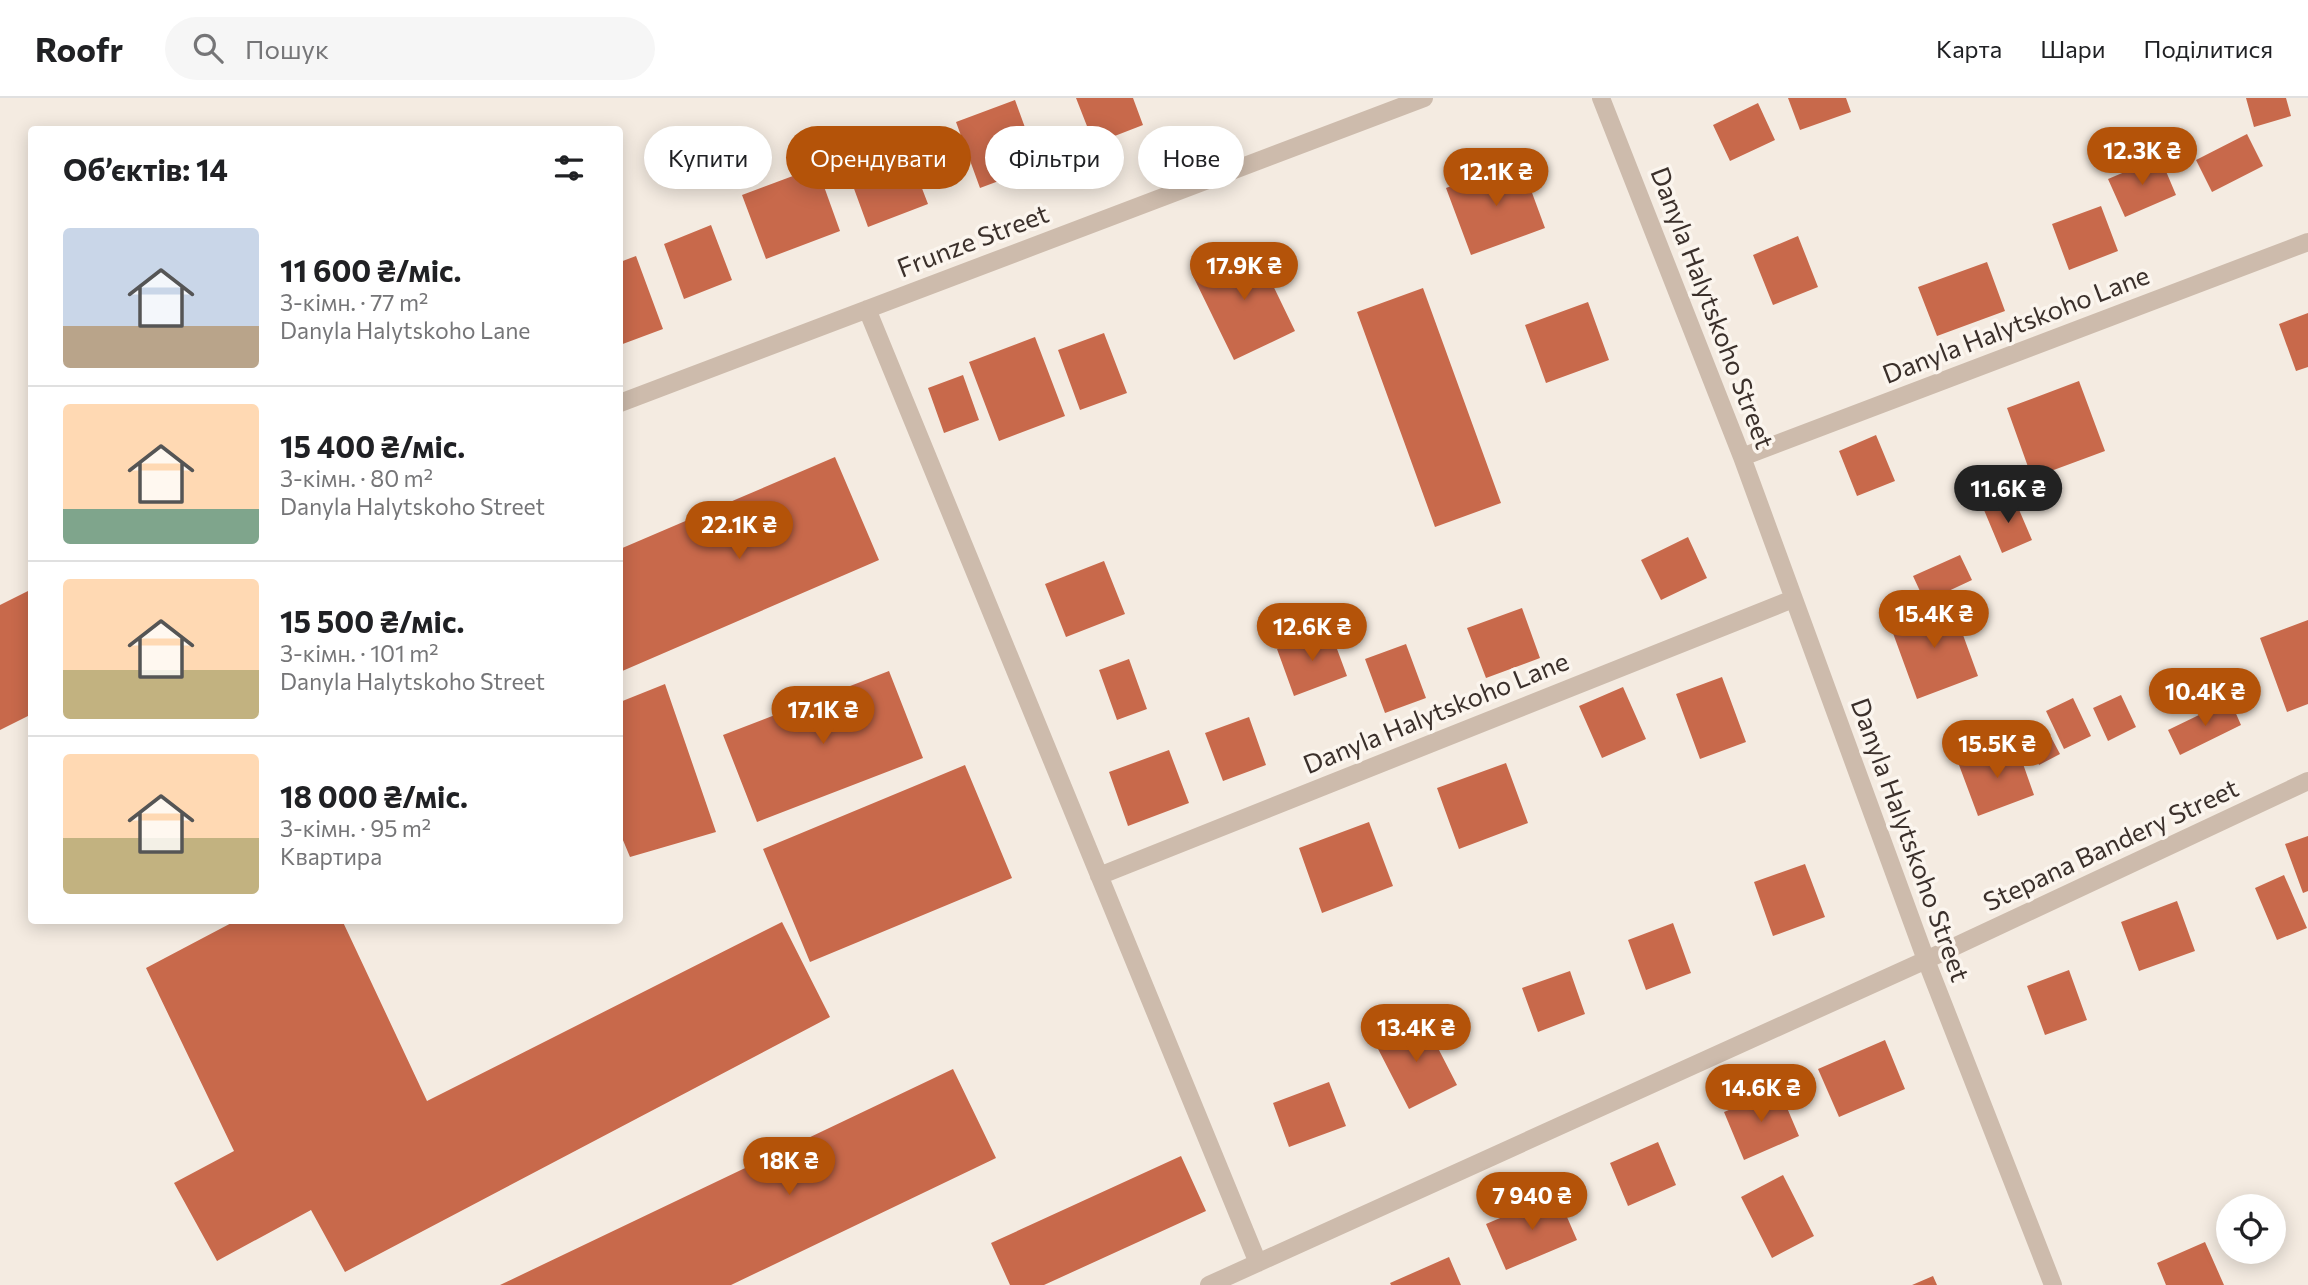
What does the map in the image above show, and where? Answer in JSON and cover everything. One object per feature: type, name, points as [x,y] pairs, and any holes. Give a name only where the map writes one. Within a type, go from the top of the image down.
[{"type":"street","name":"Frunze Street","points":[[623,402],[1424,98]]},
{"type":"street","name":"Danyla Halytskoho Street","points":[[1601,98],[1742,457],[1926,960],[2053,1285]]},
{"type":"street","name":"Danyla Halytskoho Lane","points":[[1742,457],[2308,242]]},
{"type":"street","points":[[867,309],[1258,1263]]},
{"type":"street","name":"Danyla Halytskoho Lane","points":[[1099,876],[1793,599]]},
{"type":"street","name":"Stepana Bandery Street","points":[[1209,1285],[1926,960],[2308,781]]},
{"type":"building","points":[[1076,98],[1133,98],[1143,125],[1124,132],[1124,126],[1087,126]]},
{"type":"building","points":[[1788,98],[1846,98],[1851,112],[1800,130]]},
{"type":"building","points":[[2246,98],[2286,98],[2291,116],[2254,127]]},
{"type":"building","points":[[1015,100],[1024,126],[985,126],[985,186],[980,188],[971,163],[971,126],[957,126],[956,122]]},
{"type":"building","points":[[1758,103],[1775,140],[1730,161],[1713,125]]},
{"type":"building","points":[[2247,134],[2263,166],[2212,192],[2196,160]]},
{"type":"building","points":[[2160,157],[2176,195],[2125,217],[2108,179]]},
{"type":"building","points":[[1520,160],[1545,228],[1471,255],[1446,188]]},
{"type":"building","points":[[786,179],[786,189],[825,189],[840,231],[766,259],[742,195],[758,189],[772,189],[772,184]]},
{"type":"building","points":[[854,189],[922,189],[928,204],[868,227]]},
{"type":"building","points":[[2101,206],[2118,251],[2069,270],[2052,224]]},
{"type":"building","points":[[711,225],[732,280],[684,299],[664,244]]},
{"type":"building","points":[[1798,236],[1818,287],[1773,305],[1753,255]]},
{"type":"building","points":[[1253,244],[1295,331],[1234,360],[1192,274]]},
{"type":"building","points":[[636,256],[663,329],[623,344],[623,261]]},
{"type":"building","points":[[1987,262],[2005,311],[1937,336],[1918,287]]},
{"type":"building","points":[[1423,288],[1501,503],[1435,527],[1357,312]]},
{"type":"building","points":[[1588,302],[1609,360],[1546,383],[1525,325]]},
{"type":"building","points":[[2308,313],[2308,367],[2296,371],[2279,324]]},
{"type":"building","points":[[1104,333],[1127,393],[1080,410],[1058,350]]},
{"type":"building","points":[[1035,337],[1065,416],[999,441],[969,362]]},
{"type":"building","points":[[963,375],[979,420],[944,433],[928,388]]},
{"type":"building","points":[[2079,381],[2105,451],[2032,478],[2007,408]]},
{"type":"building","points":[[1876,435],[1895,481],[1857,496],[1839,451]]},
{"type":"building","points":[[835,457],[879,560],[623,671],[623,548]]},
{"type":"building","points":[[2014,498],[2032,540],[2002,553],[1984,510]]},
{"type":"building","points":[[1688,537],[1707,578],[1661,600],[1641,560]]},
{"type":"building","points":[[1960,555],[1972,580],[1925,602],[1913,576]]},
{"type":"building","points":[[1104,561],[1125,614],[1066,637],[1045,584]]},
{"type":"building","points":[[28,591],[28,716],[0,730],[0,605]]},
{"type":"building","points":[[1951,602],[1978,676],[1917,699],[1890,625]]},
{"type":"building","points":[[1522,608],[1540,658],[1486,678],[1467,628]]},
{"type":"building","points":[[2308,620],[2308,704],[2287,712],[2260,638]]},
{"type":"building","points":[[1330,630],[1347,676],[1294,696],[1277,649]]},
{"type":"building","points":[[1406,644],[1426,698],[1385,713],[1365,659]]},
{"type":"building","points":[[1129,659],[1147,709],[1117,720],[1099,670]]},
{"type":"building","points":[[889,671],[923,758],[757,822],[723,735]]},
{"type":"building","points":[[1722,677],[1746,742],[1700,759],[1676,694]]},
{"type":"building","points":[[665,684],[716,832],[630,857],[623,840],[623,701]]},
{"type":"building","points":[[1623,687],[1646,739],[1602,758],[1579,706]]},
{"type":"building","points":[[2121,695],[2136,727],[2108,741],[2093,708]]},
{"type":"building","points":[[2073,698],[2091,736],[2064,749],[2046,711]]},
{"type":"building","points":[[2230,700],[2241,725],[2180,755],[2168,730]]},
{"type":"building","points":[[1249,717],[1266,765],[1223,781],[1205,733]]},
{"type":"building","points":[[2051,737],[2060,754],[2039,765],[2031,748]]},
{"type":"building","points":[[2016,744],[2034,795],[1978,816],[1959,765]]},
{"type":"building","points":[[1169,750],[1189,803],[1128,826],[1109,772]]},
{"type":"building","points":[[1506,763],[1528,823],[1459,849],[1437,788]]},
{"type":"building","points":[[965,765],[1012,878],[810,962],[763,849]]},
{"type":"building","points":[[1369,822],[1393,886],[1322,913],[1299,848]]},
{"type":"building","points":[[2308,836],[2308,891],[2303,893],[2285,844]]},
{"type":"building","points":[[1805,864],[1825,917],[1773,936],[1754,882]]},
{"type":"building","points":[[2284,875],[2307,928],[2277,940],[2255,888]]},
{"type":"building","points":[[2177,901],[2195,951],[2139,971],[2121,922]]},
{"type":"building","points":[[782,922],[830,1017],[345,1272],[311,1210],[217,1261],[174,1183],[234,1151],[146,968],[229,924],[344,924],[427,1101]]},
{"type":"building","points":[[1673,923],[1691,973],[1646,990],[1628,940]]},
{"type":"building","points":[[2069,970],[2087,1020],[2045,1035],[2027,986]]},
{"type":"building","points":[[1570,971],[1585,1014],[1538,1032],[1522,988]]},
{"type":"building","points":[[1423,1019],[1457,1085],[1409,1109],[1375,1043]]},
{"type":"building","points":[[1885,1040],[1905,1089],[1839,1117],[1818,1069]]},
{"type":"building","points":[[953,1069],[996,1158],[731,1285],[500,1285]]},
{"type":"building","points":[[1329,1082],[1346,1126],[1289,1147],[1273,1103]]},
{"type":"building","points":[[1779,1089],[1799,1136],[1744,1160],[1724,1112]]},
{"type":"building","points":[[1658,1142],[1676,1185],[1628,1206],[1610,1163]]},
{"type":"building","points":[[1181,1156],[1206,1211],[1044,1285],[1010,1285],[991,1243]]},
{"type":"building","points":[[1783,1175],[1814,1236],[1772,1258],[1741,1197]]},
{"type":"building","points":[[1557,1194],[1577,1240],[1506,1270],[1486,1224]]},
{"type":"building","points":[[2205,1242],[2224,1285],[2166,1285],[2157,1263]]},
{"type":"building","points":[[1449,1257],[1461,1285],[1390,1283]]},
{"type":"building","points":[[1933,1276],[1937,1285],[1912,1285]]}]
